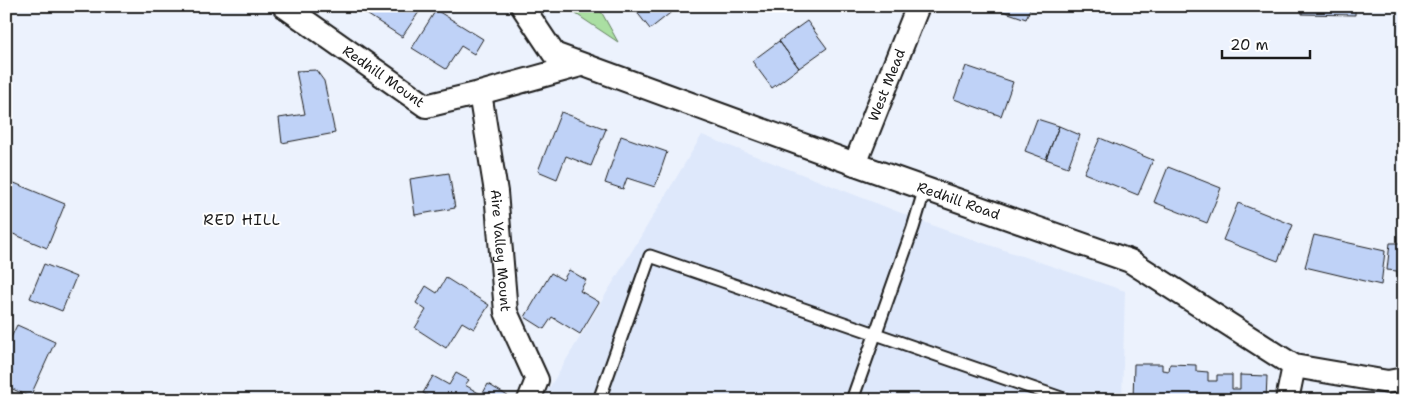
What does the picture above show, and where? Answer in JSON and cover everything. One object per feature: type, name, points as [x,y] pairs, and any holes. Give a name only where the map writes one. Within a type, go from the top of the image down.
[{"type":"street","name":"Redhill Mount","points":[[284,6],[426,106],[581,65]]},
{"type":"street","name":"Redhill Road","points":[[522,6],[554,54],[855,164],[1130,261],[1294,366],[1388,382],[1404,379]]},
{"type":"street","name":"West Mead","points":[[855,164],[918,6]]},
{"type":"street","name":"Aire Valley Mount","points":[[480,93],[496,192],[506,312],[537,380],[529,400]]},
{"type":"street","points":[[1287,400],[1294,366]]},
{"type":"lane","points":[[852,400],[913,228],[925,188]]},
{"type":"lane","points":[[599,400],[650,256],[1067,400]]},
{"type":"shaded area","points":[[702,135],[942,229],[1125,291],[1122,400],[542,400]]},
{"type":"green space","points":[[564,6],[598,6],[618,42]]},
{"type":"building","points":[[365,6],[423,6],[402,37],[362,11]]},
{"type":"building","points":[[632,6],[679,6],[650,29]]},
{"type":"building","points":[[995,6],[1031,6],[1026,19],[994,8]]},
{"type":"building","points":[[1302,6],[1355,6],[1355,15],[1302,14]]},
{"type":"building","points":[[436,10],[483,39],[474,54],[461,46],[446,69],[412,48]]},
{"type":"building","points":[[807,21],[827,48],[799,68],[779,41]]},
{"type":"building","points":[[779,41],[799,68],[772,88],[752,61]]},
{"type":"building","points":[[966,66],[1013,82],[1001,116],[954,99]]},
{"type":"building","points":[[316,70],[324,81],[335,133],[282,143],[279,118],[305,114],[296,71]]},
{"type":"building","points":[[561,112],[606,129],[591,166],[566,156],[557,179],[538,171]]},
{"type":"building","points":[[1037,119],[1059,126],[1046,159],[1025,151]]},
{"type":"building","points":[[1059,126],[1080,135],[1068,167],[1046,159]]},
{"type":"building","points":[[621,136],[667,152],[655,187],[627,178],[623,189],[605,183]]},
{"type":"building","points":[[1100,138],[1153,160],[1138,195],[1084,173]]},
{"type":"building","points":[[1168,167],[1221,188],[1207,223],[1154,202]]},
{"type":"building","points":[[449,173],[455,208],[415,215],[410,179]]},
{"type":"building","points":[[7,180],[65,204],[47,248],[6,231]]},
{"type":"building","points":[[1238,203],[1293,225],[1278,261],[1223,240]]},
{"type":"building","points":[[1314,235],[1385,251],[1381,285],[1305,267]]},
{"type":"building","points":[[1390,243],[1404,243],[1404,280],[1398,280],[1397,271],[1387,270]]},
{"type":"building","points":[[44,264],[76,277],[62,311],[30,298]]},
{"type":"building","points":[[569,270],[586,280],[580,291],[599,302],[580,334],[552,317],[544,329],[525,317],[551,273],[563,280]]},
{"type":"building","points":[[446,278],[489,305],[474,329],[462,322],[446,348],[415,328],[426,310],[416,303],[426,286],[437,293]]},
{"type":"building","points":[[17,325],[55,342],[30,397],[6,386],[6,348]]},
{"type":"building","points":[[1134,364],[1162,364],[1162,370],[1169,371],[1170,364],[1196,365],[1196,371],[1208,372],[1208,381],[1217,381],[1217,375],[1232,375],[1232,389],[1240,389],[1240,375],[1267,376],[1266,400],[1133,400]]},
{"type":"building","points":[[456,373],[469,380],[465,385],[482,395],[488,384],[511,398],[510,400],[435,400],[423,393],[433,376],[449,385]]},
{"type":"district","name":"RED HILL","points":[[242,220]]}]
